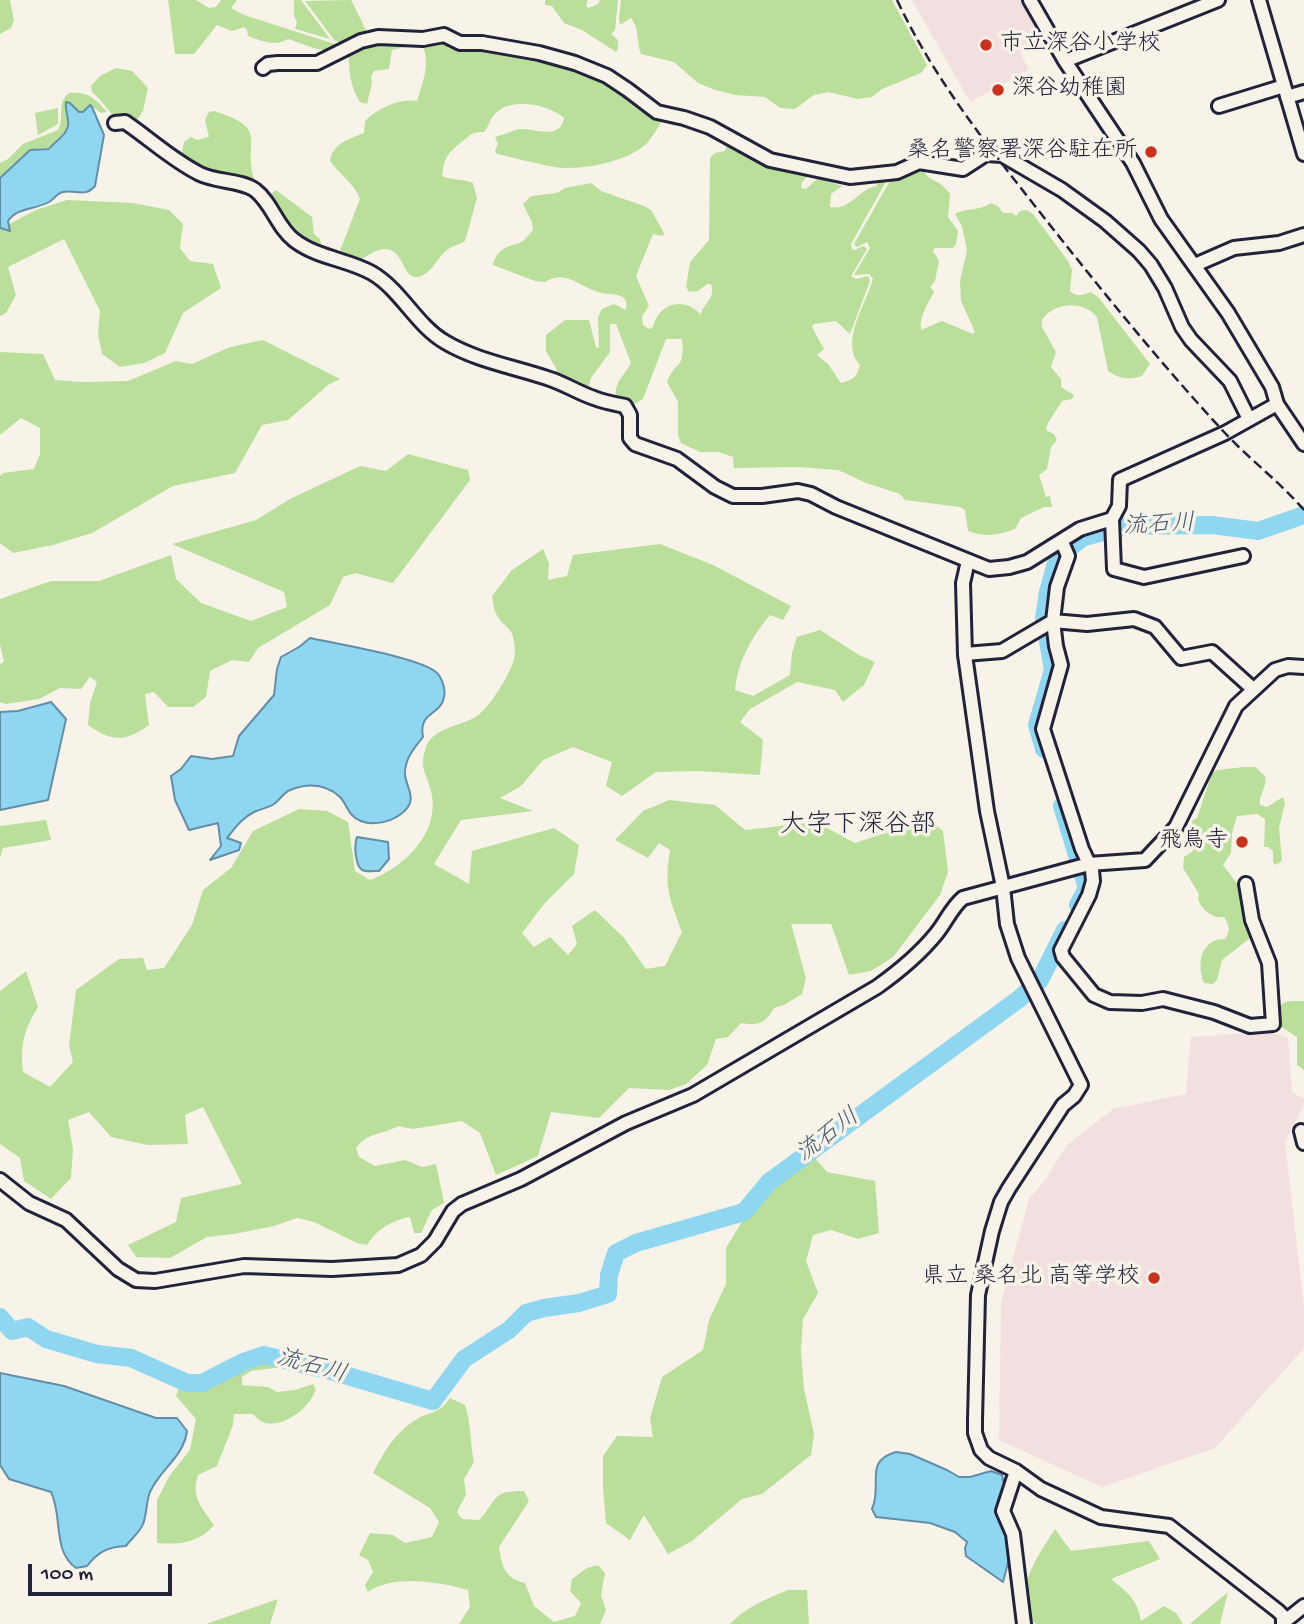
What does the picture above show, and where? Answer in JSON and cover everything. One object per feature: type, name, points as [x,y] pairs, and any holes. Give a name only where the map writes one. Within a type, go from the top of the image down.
[{"type":"street","points":[[1030,0],[1065,61],[1133,163],[1161,219],[1195,265],[1272,387],[1277,404],[1304,444]]},
{"type":"street","points":[[1065,61],[1218,0]]},
{"type":"street","points":[[1259,0],[1304,154]]},
{"type":"street","points":[[263,68],[278,62],[317,63],[361,41],[378,37],[423,40],[444,34],[460,43],[482,43],[539,53],[575,63],[607,76],[657,113],[710,127],[770,160],[858,177],[897,172],[919,162],[963,169],[986,155],[1002,155],[1062,190],[1105,221],[1139,251],[1165,288],[1182,327],[1230,382],[1249,419]]},
{"type":"street","points":[[1219,106],[1286,92],[1304,93]]},
{"type":"street","points":[[115,123],[125,122],[170,157],[201,175],[252,188],[265,201],[284,231],[296,242],[315,253],[353,262],[375,275],[395,291],[443,341],[482,358],[553,380],[597,400],[625,406],[630,415],[630,438],[635,444],[677,459],[715,487],[733,496],[762,496],[798,491],[811,494],[836,507],[989,569],[1027,562],[1080,529],[1112,519]]},
{"type":"street","points":[[1195,265],[1234,248],[1279,243],[1304,235]]},
{"type":"street","points":[[1243,556],[1144,576],[1114,569],[1112,519],[1119,506],[1120,480],[1226,433],[1277,404]]},
{"type":"street","points":[[1062,542],[1068,556],[1048,623],[1061,665],[1043,729],[1093,881],[1089,895],[1061,950],[1063,957],[1094,995],[1110,1002],[1142,1003],[1163,999],[1178,1001],[1250,1026],[1273,1024],[1269,962],[1252,920],[1246,884]]},
{"type":"street","points":[[968,561],[964,583],[965,654],[987,811],[1003,887],[1007,924],[1018,958],[1081,1085],[1074,1096],[1063,1105],[1001,1202],[992,1231],[978,1295],[975,1433],[981,1450],[989,1458],[1016,1471],[1041,1489],[1101,1517],[1169,1527],[1278,1611],[1283,1616],[1284,1623]]},
{"type":"street","points":[[965,654],[1002,651],[1048,623],[1087,624],[1134,618],[1155,627],[1181,658],[1212,652],[1252,689]]},
{"type":"street","points":[[0,1180],[29,1203],[66,1220],[118,1269],[136,1280],[155,1281],[244,1266],[332,1269],[398,1265],[421,1255],[435,1241],[453,1211],[462,1204],[521,1179],[634,1119],[693,1095],[877,987],[897,973],[937,934],[955,905],[974,894],[1089,864],[1145,860],[1176,827],[1236,706],[1252,689],[1281,667],[1304,667]]},
{"type":"street","points":[[1016,1471],[1003,1511],[1013,1534],[1024,1624]]},
{"type":"street","points":[[1284,1623],[1304,1606]]},
{"type":"shaded area","name":"市立深谷小学校","points":[[912,0],[1025,0],[1047,37],[1020,53],[1029,70],[970,102]]},
{"type":"shaded area","name":"県立 桑名北 高等学校","points":[[1268,1032],[1288,1038],[1292,1092],[1304,1099],[1304,1105],[1285,1142],[1304,1307],[1304,1348],[1215,1448],[1102,1487],[999,1440],[1001,1302],[1029,1199],[1046,1179],[1066,1146],[1113,1109],[1186,1094],[1191,1037]]},
{"type":"green space","points":[[0,0],[10,0],[14,20],[11,28],[0,34]]},
{"type":"green space","points":[[168,0],[196,0],[209,8],[216,7],[221,0],[237,0],[231,8],[244,15],[344,47],[331,51],[288,39],[278,43],[268,42],[248,36],[244,27],[232,31],[217,25],[194,54],[175,54]]},
{"type":"green space","points":[[294,0],[301,0],[330,39],[295,29],[297,22],[294,16]]},
{"type":"green space","points":[[351,0],[367,36],[348,44],[335,41],[305,1]]},
{"type":"green space","points":[[545,0],[588,0],[588,8],[598,4],[600,0],[618,0],[615,30],[611,34],[618,40],[616,52],[582,30],[564,23],[552,6],[545,5]]},
{"type":"green space","points":[[621,0],[892,0],[927,65],[921,73],[882,89],[872,97],[858,99],[828,92],[814,95],[795,109],[780,108],[765,97],[715,90],[698,83],[674,62],[641,54],[636,27],[631,18],[620,25]]},
{"type":"green space","points":[[452,41],[449,48],[455,50],[458,44],[493,46],[605,77],[662,120],[639,150],[603,164],[565,168],[497,154],[495,151],[498,144],[495,137],[521,129],[553,131],[562,125],[564,118],[540,106],[521,104],[503,108],[494,115],[484,132],[469,136],[451,152],[444,163],[442,176],[473,183],[477,198],[465,241],[446,251],[427,273],[417,277],[411,276],[399,257],[386,249],[376,251],[362,259],[361,263],[338,256],[360,199],[354,188],[330,161],[334,150],[342,142],[364,133],[365,121],[376,112],[397,103],[417,101],[426,67],[423,46],[392,50],[389,69],[374,71],[371,77],[367,104],[360,102],[354,90],[349,70],[349,49],[360,43]]},
{"type":"green space","points":[[116,68],[132,71],[148,88],[143,111],[131,129],[119,122],[92,92],[91,86],[100,76]]},
{"type":"green space","points":[[69,93],[81,93],[91,97],[107,112],[101,113],[90,105],[83,112],[79,112],[70,103],[65,106],[68,123],[66,131],[51,148],[38,148],[0,178],[0,163],[23,144],[58,130],[63,101]]},
{"type":"green space","points":[[58,108],[58,124],[38,135],[35,113]]},
{"type":"green space","points":[[214,111],[243,124],[249,131],[256,185],[214,174],[182,153],[184,142],[191,137],[197,140],[209,137],[205,120],[209,112]]},
{"type":"green space","points":[[727,143],[806,169],[809,175],[802,182],[801,188],[806,189],[818,178],[842,186],[831,194],[830,207],[844,206],[877,186],[877,176],[888,178],[851,244],[855,250],[863,246],[867,249],[851,276],[856,279],[868,276],[870,281],[850,334],[836,321],[814,324],[812,327],[824,349],[817,355],[828,364],[841,383],[849,381],[859,369],[860,365],[852,346],[853,335],[873,279],[869,274],[854,275],[870,248],[867,242],[857,247],[854,244],[891,179],[919,164],[928,177],[942,185],[950,194],[948,217],[958,231],[953,248],[935,248],[933,251],[939,261],[935,281],[930,287],[934,292],[923,315],[921,330],[942,321],[973,334],[975,332],[961,301],[960,281],[967,250],[962,226],[955,214],[991,203],[998,206],[1003,213],[1013,213],[1016,216],[1020,211],[1026,210],[1033,214],[1068,261],[1072,270],[1070,291],[1078,295],[1091,292],[1099,298],[1150,364],[1142,376],[1132,378],[1120,377],[1108,371],[1097,317],[1084,308],[1069,305],[1061,307],[1047,314],[1042,320],[1042,327],[1056,352],[1051,367],[1061,379],[1061,387],[1074,395],[1072,399],[1062,401],[1046,430],[1054,434],[1057,440],[1051,447],[1047,469],[1039,475],[1046,497],[1050,496],[1052,507],[1044,507],[1021,518],[1015,529],[986,535],[968,531],[965,510],[960,507],[905,500],[900,494],[838,470],[797,467],[734,468],[733,457],[719,452],[700,452],[681,443],[678,435],[678,402],[667,382],[681,361],[682,339],[666,339],[643,399],[630,407],[617,402],[617,385],[631,363],[616,324],[610,324],[610,352],[591,378],[587,392],[553,375],[557,370],[546,351],[546,335],[565,320],[589,320],[596,347],[599,348],[598,317],[602,309],[614,304],[626,310],[626,304],[625,299],[618,295],[598,292],[566,278],[535,281],[493,265],[499,253],[521,242],[533,230],[523,204],[531,196],[557,193],[565,188],[591,183],[601,191],[651,210],[664,233],[663,236],[653,234],[636,276],[649,306],[642,316],[643,325],[649,329],[653,327],[660,312],[673,305],[687,305],[701,315],[712,294],[711,284],[698,291],[689,292],[686,287],[690,262],[709,240],[710,158],[715,153],[725,151]]},
{"type":"green space","points":[[276,190],[312,217],[314,234],[320,239],[323,253],[291,233],[271,194]]},
{"type":"green space","points":[[67,200],[133,203],[169,210],[183,224],[180,248],[190,261],[213,264],[221,288],[183,313],[165,353],[144,363],[120,367],[102,354],[98,334],[100,311],[64,239],[8,267],[16,295],[6,313],[0,316],[0,229],[36,210]]},
{"type":"green space","points":[[263,340],[340,379],[328,385],[288,420],[262,425],[235,473],[173,486],[92,533],[53,545],[13,553],[0,543],[0,476],[3,473],[34,469],[40,454],[40,428],[21,418],[0,435],[0,352],[43,354],[55,380],[128,381],[176,361],[192,364],[230,347]]},
{"type":"green space","points":[[408,454],[468,470],[470,480],[393,583],[355,573],[343,577],[330,605],[258,648],[249,662],[232,660],[210,671],[206,697],[193,707],[168,707],[154,692],[145,694],[149,725],[133,735],[118,738],[104,735],[88,725],[90,703],[97,682],[90,677],[81,689],[60,688],[39,699],[6,704],[0,702],[0,664],[4,662],[0,644],[0,599],[51,581],[99,581],[171,555],[176,579],[201,603],[251,621],[287,607],[284,592],[172,544],[256,520],[290,499],[360,466],[386,471]]},
{"type":"green space","points":[[660,544],[713,565],[791,606],[783,620],[770,615],[757,632],[742,660],[735,690],[753,696],[790,675],[797,637],[820,630],[875,662],[864,685],[843,702],[835,690],[797,682],[750,709],[740,722],[763,740],[760,775],[698,771],[656,772],[622,796],[606,786],[612,762],[573,747],[543,760],[521,786],[500,798],[533,811],[461,820],[434,864],[469,884],[472,851],[554,828],[579,845],[574,874],[544,904],[522,933],[534,947],[550,937],[568,955],[577,944],[572,926],[595,910],[624,938],[646,969],[665,966],[682,932],[669,892],[670,850],[659,843],[648,858],[615,840],[643,811],[669,800],[715,805],[745,830],[816,822],[855,843],[929,819],[943,831],[948,872],[940,895],[893,957],[871,971],[849,975],[831,924],[791,924],[806,978],[802,994],[774,1008],[761,1023],[741,1023],[728,1037],[716,1039],[707,1065],[686,1084],[669,1090],[629,1088],[599,1118],[551,1112],[538,1156],[496,1175],[480,1133],[462,1121],[413,1129],[398,1126],[371,1136],[356,1148],[359,1157],[375,1166],[405,1160],[422,1167],[436,1164],[444,1203],[432,1210],[421,1233],[414,1233],[410,1217],[403,1218],[380,1230],[367,1245],[357,1243],[314,1222],[297,1218],[274,1226],[207,1237],[170,1258],[136,1257],[128,1245],[176,1222],[181,1198],[242,1184],[203,1107],[185,1115],[188,1144],[148,1145],[111,1137],[89,1112],[68,1120],[73,1149],[71,1178],[51,1199],[24,1181],[20,1158],[0,1144],[0,991],[26,971],[38,1007],[24,1038],[23,1072],[50,1087],[73,1062],[69,1046],[76,990],[119,959],[143,958],[147,970],[164,968],[192,925],[203,890],[231,868],[253,831],[299,809],[327,811],[348,822],[355,871],[370,880],[396,866],[417,846],[431,820],[431,791],[423,762],[428,742],[447,728],[477,716],[501,687],[511,668],[515,653],[513,636],[498,617],[492,596],[512,570],[543,549],[549,564],[548,580],[567,576],[573,555]]},
{"type":"green space","points":[[1255,767],[1265,776],[1260,805],[1267,807],[1283,797],[1285,803],[1279,828],[1282,861],[1275,865],[1273,851],[1264,847],[1265,819],[1257,814],[1237,816],[1232,833],[1231,853],[1223,865],[1242,890],[1254,935],[1222,960],[1217,980],[1213,984],[1204,983],[1202,954],[1210,943],[1225,939],[1229,928],[1224,917],[1212,915],[1202,907],[1199,894],[1183,868],[1184,857],[1192,852],[1199,840],[1188,832],[1193,820],[1197,818],[1212,773]]},
{"type":"green space","points":[[46,820],[51,840],[3,848],[0,858],[0,826]]},
{"type":"green space","points":[[1304,1001],[1304,1070],[1297,1065],[1297,1037],[1280,1026],[1278,1009],[1283,1003]]},
{"type":"green space","points":[[815,1158],[827,1172],[875,1181],[879,1233],[858,1239],[831,1230],[813,1235],[806,1261],[818,1293],[803,1319],[801,1350],[804,1389],[814,1434],[811,1455],[762,1494],[742,1499],[692,1541],[668,1554],[644,1515],[630,1540],[606,1523],[603,1456],[617,1436],[653,1437],[650,1418],[662,1377],[703,1350],[709,1320],[726,1284],[726,1248],[746,1215],[772,1183],[802,1162]]},
{"type":"green space","points":[[265,1356],[275,1359],[283,1367],[251,1371],[242,1377],[242,1385],[268,1387],[277,1392],[313,1384],[316,1389],[312,1398],[297,1413],[279,1423],[260,1421],[253,1414],[234,1414],[233,1425],[217,1466],[198,1475],[196,1483],[198,1502],[214,1525],[195,1539],[173,1544],[157,1543],[157,1500],[170,1475],[190,1450],[196,1419],[176,1396],[179,1387],[194,1384],[220,1370]]},
{"type":"green space","points":[[450,1398],[465,1405],[474,1462],[464,1479],[466,1495],[457,1512],[462,1519],[479,1520],[500,1495],[524,1491],[529,1501],[499,1547],[505,1570],[512,1578],[525,1583],[534,1606],[554,1622],[575,1616],[581,1603],[570,1591],[572,1579],[587,1568],[598,1565],[605,1573],[601,1595],[606,1610],[600,1624],[459,1624],[470,1607],[468,1590],[430,1582],[404,1581],[379,1586],[368,1592],[365,1585],[373,1572],[368,1560],[359,1555],[370,1533],[393,1535],[405,1543],[432,1537],[439,1522],[430,1508],[373,1473],[385,1451],[401,1431],[419,1418],[441,1408]]},
{"type":"green space","points":[[1055,1529],[1071,1551],[1149,1541],[1160,1559],[1111,1579],[1127,1592],[1140,1614],[1141,1621],[1164,1606],[1176,1613],[1183,1624],[1036,1624],[1028,1614],[1024,1602],[1025,1589],[1034,1563]]},
{"type":"green space","points":[[788,1590],[807,1590],[809,1624],[730,1624],[750,1608]]},
{"type":"green space","points":[[1228,1592],[1220,1624],[1190,1624]]},
{"type":"green space","points":[[278,1599],[270,1624],[206,1624]]},
{"type":"water","points":[[66,102],[79,112],[83,112],[90,105],[104,135],[95,186],[87,192],[61,193],[49,202],[16,213],[8,221],[10,231],[0,228],[0,178],[30,150],[49,149],[62,136],[68,125]]},
{"type":"water","points":[[310,638],[412,661],[426,666],[440,677],[444,691],[442,703],[424,722],[423,737],[406,764],[410,804],[396,817],[369,823],[352,815],[340,797],[328,789],[310,785],[297,788],[288,791],[272,805],[250,814],[239,824],[227,838],[241,843],[239,850],[210,860],[221,846],[218,823],[189,830],[175,800],[171,776],[181,769],[191,756],[212,759],[233,756],[239,736],[274,695],[281,657]]},
{"type":"water","points":[[51,702],[66,719],[48,800],[0,810],[0,712],[18,711]]},
{"type":"water","points":[[357,837],[388,842],[389,859],[379,871],[362,870],[358,864]]},
{"type":"water","points":[[0,1373],[64,1386],[156,1418],[177,1418],[187,1431],[181,1449],[150,1492],[142,1527],[126,1546],[104,1551],[87,1566],[76,1568],[69,1561],[61,1543],[55,1501],[51,1492],[9,1479],[0,1465]]},
{"type":"water","points":[[896,1452],[910,1454],[959,1477],[991,1471],[1002,1475],[1004,1484],[1001,1514],[1010,1555],[1003,1582],[966,1556],[967,1542],[955,1532],[930,1523],[876,1517],[872,1509],[877,1468],[880,1461]]},
{"type":"waterway","name":"流石川","points":[[1044,749],[1037,725],[1053,670],[1044,618],[1058,556],[1084,537],[1127,526],[1212,525],[1258,531],[1304,515]]},
{"type":"waterway","name":"流石川","points":[[1062,806],[1087,888],[1078,905]]},
{"type":"waterway","name":"流石川","points":[[0,1317],[12,1331],[28,1327],[46,1339],[97,1354],[131,1358],[187,1383],[202,1383],[243,1362],[264,1355],[331,1371],[433,1401],[464,1359],[509,1330],[526,1313],[579,1303],[608,1294],[609,1275],[616,1253],[636,1243],[744,1212],[769,1182],[1019,999],[1040,980],[1065,930]]},
{"type":"railway","points":[[897,0],[946,87],[1067,247],[1201,406],[1304,510]]},
{"type":"place","name":"市立深谷小学校","points":[[986,45]]},
{"type":"place","name":"深谷幼稚園","points":[[998,90]]},
{"type":"place","name":"桑名警察署深谷駐在所","points":[[1151,152]]},
{"type":"place","name":"飛鳥寺","points":[[1242,842]]},
{"type":"place","name":"県立 桑名北 高等学校","points":[[1154,1278]]},
{"type":"district","name":"大字下深谷部","points":[[858,827]]}]
